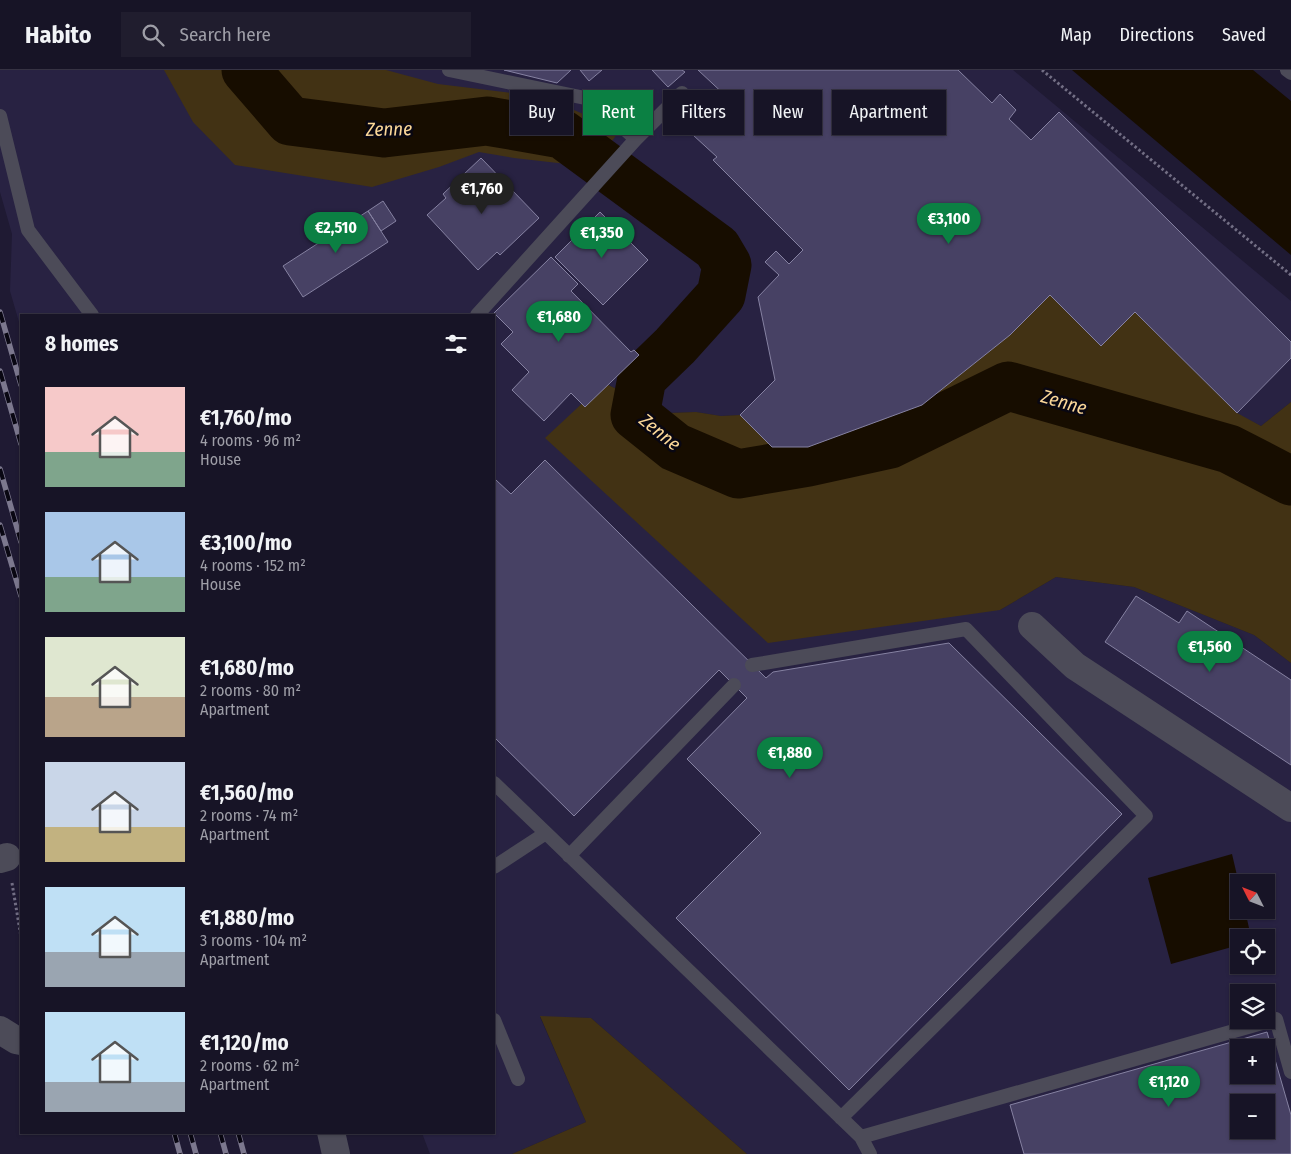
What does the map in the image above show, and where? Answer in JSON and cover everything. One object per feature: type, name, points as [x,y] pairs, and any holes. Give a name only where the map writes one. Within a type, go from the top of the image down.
[{"type":"street","points":[[1032,626],[1075,666],[1291,808]]},
{"type":"street","points":[[0,1030],[20,1041]]},
{"type":"street","points":[[331,1134],[336,1154]]},
{"type":"lane","points":[[449,70],[590,99],[636,139]]},
{"type":"lane","points":[[1287,70],[1291,73]]},
{"type":"lane","points":[[478,314],[636,139],[663,112]]},
{"type":"lane","points":[[0,116],[28,230],[91,314]]},
{"type":"lane","points":[[752,665],[966,629],[1146,816],[841,1118]]},
{"type":"lane","points":[[569,856],[734,685]]},
{"type":"lane","points":[[495,783],[862,1137],[870,1154]]},
{"type":"lane","points":[[495,866],[546,833]]},
{"type":"lane","points":[[862,1137],[1276,1020],[1291,1072]]},
{"type":"lane","points":[[495,1022],[518,1079]]},
{"type":"path","points":[[1042,70],[1291,275]]},
{"type":"shaded area","points":[[0,70],[1013,70],[1291,301],[1291,402],[1261,426],[1101,346],[1010,335],[922,405],[808,447],[772,447],[740,415],[721,416],[696,412],[668,413],[604,383],[1000,610],[1056,577],[1134,587],[1254,635],[1291,663],[1291,1154],[747,1154],[591,1018],[540,1017],[586,1122],[512,1154],[430,1154],[422,1134],[495,1134],[495,314],[20,314],[20,326],[10,291],[12,234],[0,192]]},
{"type":"shaded area","points":[[164,70],[386,70],[438,84],[510,93],[510,135],[573,135],[573,110],[583,114],[583,135],[616,135],[593,167],[479,152],[439,167],[372,187],[235,165],[193,122]]},
{"type":"shaded area","points":[[1072,70],[1253,70],[1291,101],[1291,255]]},
{"type":"shaded area","points":[[1050,295],[1101,346],[1135,312],[1237,413],[1261,426],[1291,402],[1291,663],[1254,635],[1134,587],[1056,577],[1000,610],[768,643],[545,438],[604,383],[668,413],[696,412],[721,416],[740,415],[772,447],[808,447],[922,405],[1010,335]]},
{"type":"shaded area","points":[[1232,854],[1237,874],[1230,874],[1230,919],[1247,919],[1249,929],[1230,929],[1230,948],[1171,964],[1148,878]]},
{"type":"shaded area","points":[[540,1016],[591,1018],[747,1154],[512,1154],[586,1122]]},
{"type":"building","points":[[504,70],[571,70],[557,83]]},
{"type":"building","points":[[580,70],[602,70],[589,81]]},
{"type":"building","points":[[652,70],[682,70],[685,72],[668,87]]},
{"type":"building","points":[[698,70],[958,70],[992,103],[1000,94],[1016,110],[1009,119],[1031,140],[1059,112],[1291,342],[1291,358],[1237,413],[1135,312],[1101,346],[1050,295],[1010,335],[922,405],[808,447],[772,447],[740,415],[775,380],[758,297],[779,275],[765,262],[776,251],[789,264],[803,250],[713,160],[717,157],[693,135],[744,135],[744,90],[719,90]]},
{"type":"building","points":[[481,158],[539,218],[500,255],[497,252],[478,270],[427,215],[446,198],[443,194]]},
{"type":"building","points":[[383,201],[396,221],[381,231],[368,211]]},
{"type":"building","points":[[368,211],[388,242],[303,297],[283,266]]},
{"type":"building","points":[[600,212],[648,260],[603,305],[555,257]]},
{"type":"building","points":[[551,257],[578,284],[571,291],[631,352],[634,350],[639,355],[585,407],[571,393],[544,421],[512,390],[529,372],[501,344],[513,332],[494,313]]},
{"type":"building","points":[[545,460],[766,678],[773,672],[949,643],[1122,814],[849,1090],[676,918],[761,833],[687,759],[747,698],[719,670],[574,816],[495,738],[495,481],[511,494]]},
{"type":"building","points":[[1136,596],[1179,623],[1187,611],[1291,680],[1291,765],[1105,642]]},
{"type":"building","points":[[1267,1032],[1269,1039],[1242,1039]]},
{"type":"building","points":[[1230,1043],[1230,1084],[1275,1084],[1275,1060],[1291,1115],[1291,1154],[1024,1154],[1010,1105]]},
{"type":"waterway","name":"Zenne","points":[[246,70],[290,121],[384,133],[487,121],[562,134],[717,248],[727,265],[721,295],[675,346],[642,378],[635,415],[675,447],[738,474],[808,462],[890,444],[1008,386],[1229,449],[1291,481]]},
{"type":"railway","points":[[0,312],[20,382]]},
{"type":"railway","points":[[0,371],[20,441]]},
{"type":"railway","points":[[0,469],[20,539]]},
{"type":"railway","points":[[0,525],[20,593]]},
{"type":"railway","points":[[175,1134],[180,1154]]},
{"type":"railway","points":[[191,1134],[196,1154]]},
{"type":"railway","points":[[221,1134],[226,1154]]},
{"type":"railway","points":[[239,1134],[244,1154]]}]
